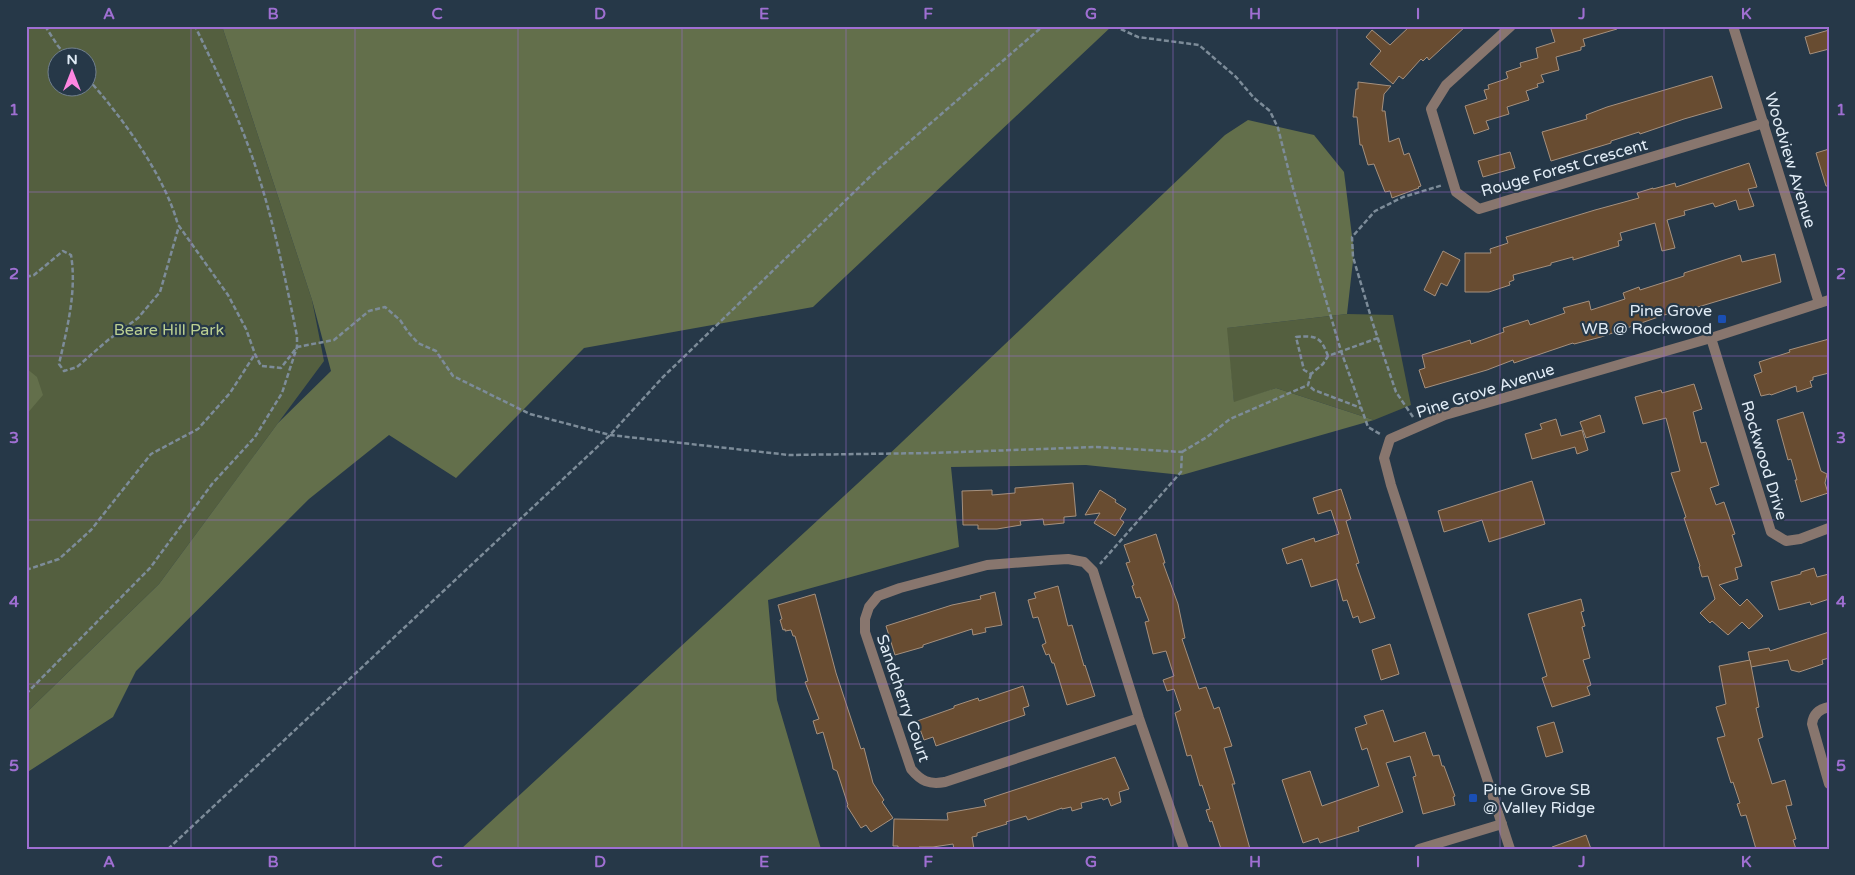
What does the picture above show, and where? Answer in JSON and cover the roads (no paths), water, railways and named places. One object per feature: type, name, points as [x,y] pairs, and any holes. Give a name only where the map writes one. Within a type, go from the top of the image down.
[{"type":"street","name":"Rouge Forest Crescent","points":[[1511,26],[1446,85],[1431,109],[1456,192],[1479,209],[1764,123]]},
{"type":"street","name":"Woodview Avenue","points":[[1733,26],[1824,301]]},
{"type":"street","name":"Pine Grove Avenue","points":[[1502,824],[1390,485],[1384,458],[1390,439],[1445,415],[1711,338],[1824,301]]},
{"type":"street","name":"Rockwood Drive","points":[[1711,338],[1771,532],[1786,541],[1800,539],[1829,528]]},
{"type":"street","name":"Sandcherry Court","points":[[1068,559],[1084,562],[1093,571],[1139,718],[945,782],[934,784],[924,782],[911,769],[865,632],[865,619],[869,607],[878,596],[900,588],[987,565],[1068,559]]},
{"type":"street","points":[[1829,707],[1817,712],[1812,724],[1829,784]]},
{"type":"street","points":[[1139,718],[1184,849]]},
{"type":"street","points":[[1419,849],[1502,824],[1510,849]]},
{"type":"place","name":"Pine Grove WB @ Rockwood","points":[[1722,319]]},
{"type":"place","name":"Pine Grove SB @ Valley Ridge","points":[[1473,798]]},
{"type":"park label","name":"Beare Hill Park","points":[[169,329]]}]
